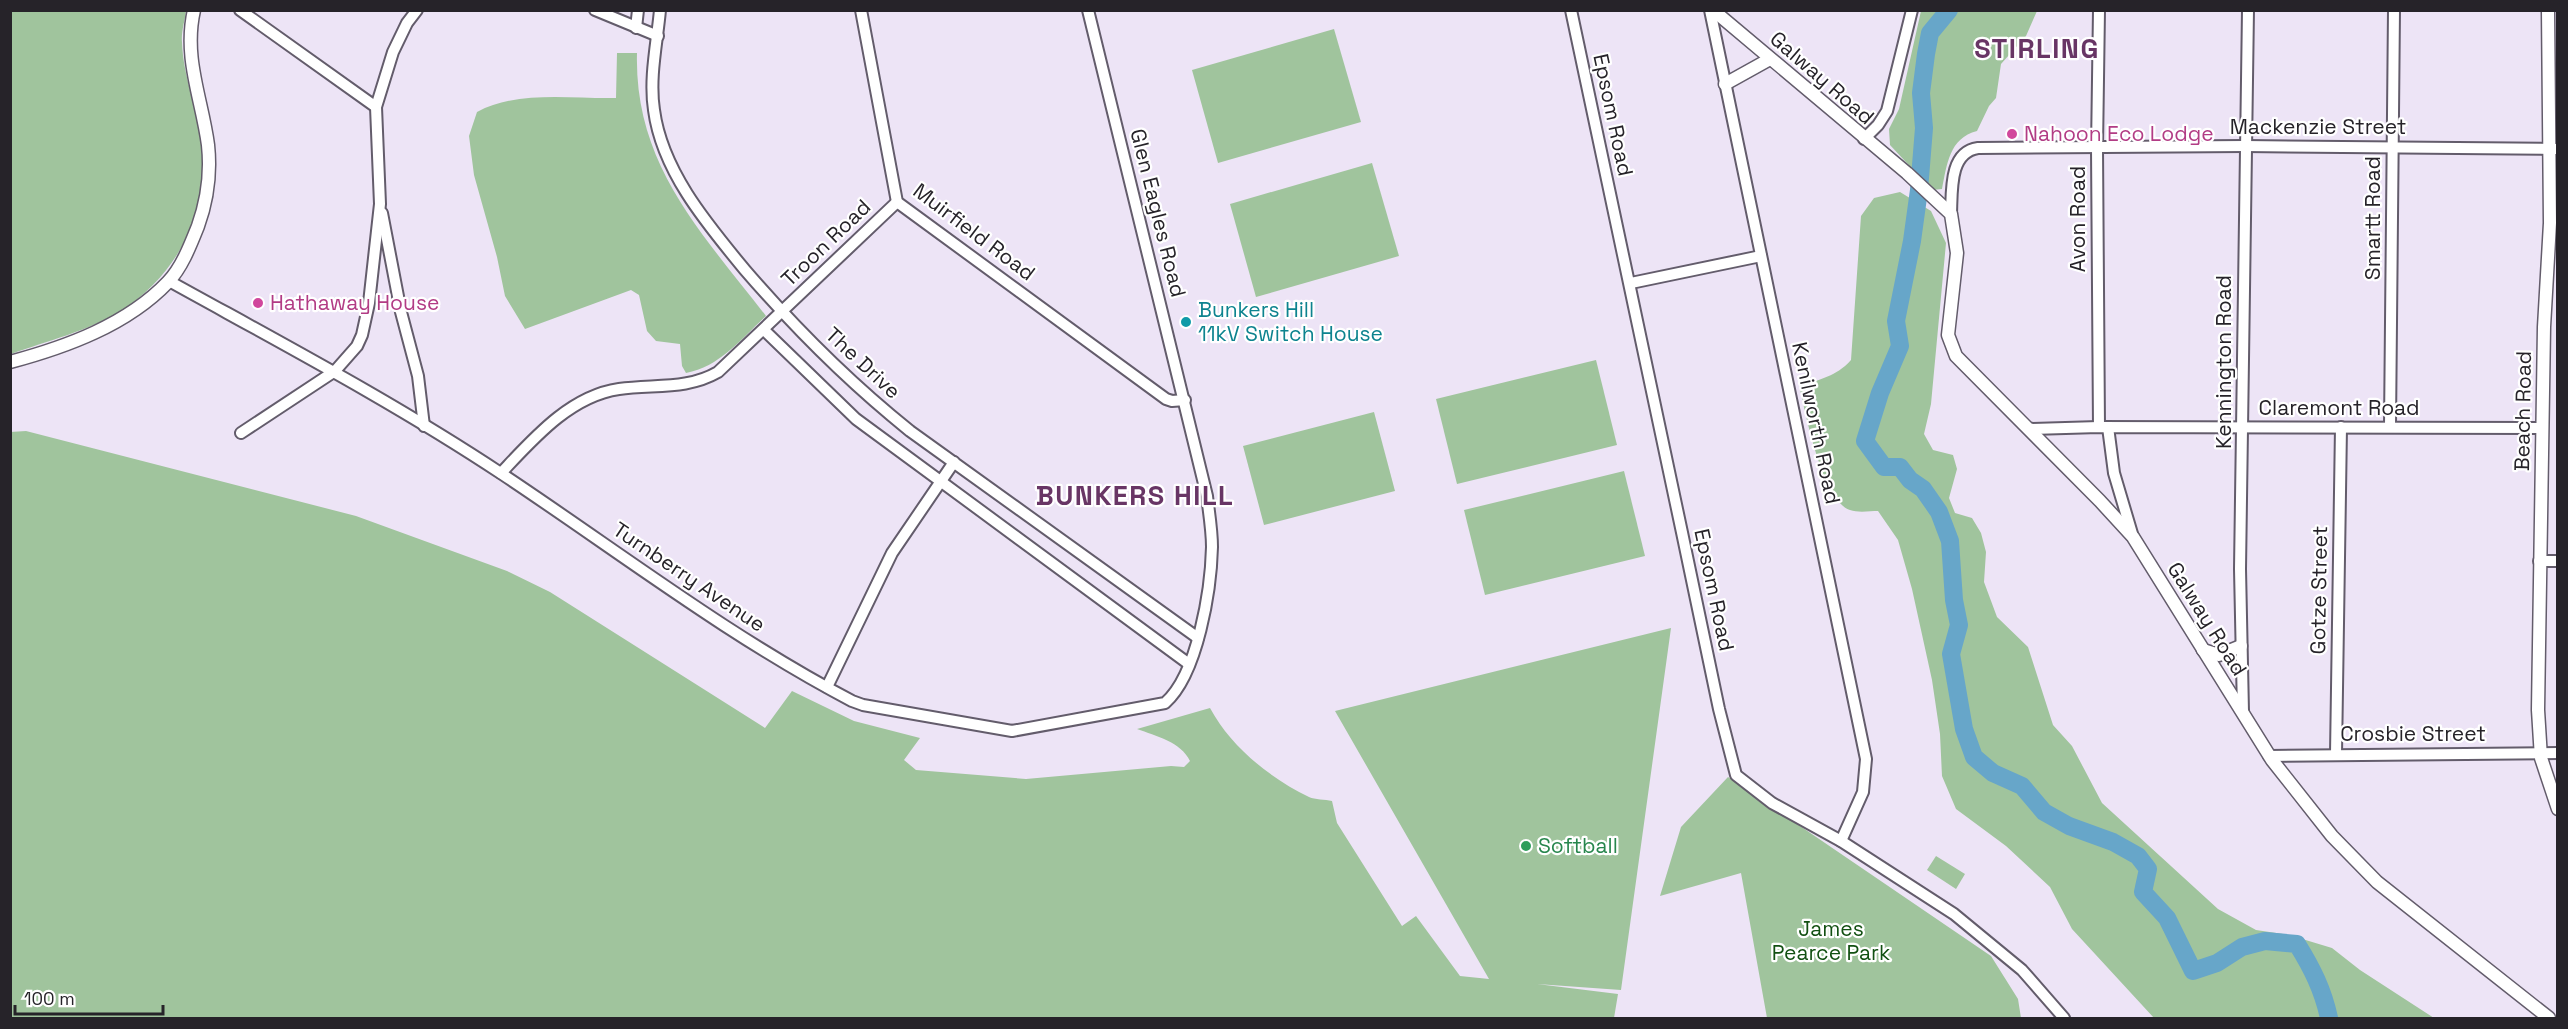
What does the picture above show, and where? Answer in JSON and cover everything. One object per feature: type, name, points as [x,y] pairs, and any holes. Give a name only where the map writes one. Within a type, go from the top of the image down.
[{"type":"street","points":[[10,362],[93,333],[118,321],[148,300],[169,281],[188,251],[206,203],[208,149],[189,47],[194,10]]},
{"type":"street","points":[[240,10],[376,107]]},
{"type":"street","points":[[417,10],[407,23],[393,52],[376,107],[380,204],[401,312],[418,376],[424,426]]},
{"type":"street","points":[[595,10],[658,36]]},
{"type":"street","points":[[636,28],[638,10]]},
{"type":"street","name":"The Drive","points":[[660,10],[653,83],[654,111],[676,175],[689,198],[718,238],[782,313],[872,401],[910,431],[1198,638]]},
{"type":"street","name":"Muirfield Road","points":[[861,10],[897,202],[1166,399],[1185,400]]},
{"type":"street","name":"Glen Eagles Road","points":[[1088,10],[1207,496],[1212,543],[1210,587],[1198,638]]},
{"type":"street","name":"Epsom Road","points":[[1571,10],[1719,709],[1736,775],[1772,803],[1841,841],[1906,882],[1978,932],[2022,970],[2064,1018]]},
{"type":"street","name":"Galway Road","points":[[1711,10],[1864,140],[1907,173],[1951,214],[1957,253],[1948,335],[1956,356],[2107,507],[2133,537],[2270,756],[2315,816],[2364,870],[2416,914],[2549,1018]]},
{"type":"street","name":"Kenilworth Road","points":[[1711,10],[1866,759],[1863,792],[1841,841]]},
{"type":"street","points":[[1864,140],[1887,111],[1912,10]]},
{"type":"street","name":"Avon Road","points":[[2099,10],[2097,148],[2104,427],[2114,473],[2133,537]]},
{"type":"street","name":"Kennington Road","points":[[2243,713],[2241,646],[2248,10]]},
{"type":"street","name":"Smartt Road","points":[[2390,426],[2394,10]]},
{"type":"street","name":"Beach Road","points":[[2548,10],[2554,149],[2542,428],[2538,710],[2540,754],[2558,809]]},
{"type":"street","points":[[1725,84],[1770,59]]},
{"type":"street","name":"Mackenzie Street","points":[[1951,214],[1958,160],[1966,151],[1978,148],[2245,146],[2554,149]]},
{"type":"street","name":"Troon Road","points":[[501,473],[555,420],[592,396],[621,389],[689,385],[708,378],[738,356],[897,202]]},
{"type":"street","points":[[241,433],[335,371],[357,346],[365,323],[380,204]]},
{"type":"street","points":[[1630,283],[1761,256]]},
{"type":"street","name":"Turnberry Avenue","points":[[169,281],[335,371],[501,473],[734,633],[826,687],[863,705],[1012,731],[1166,703],[1179,687],[1198,638]]},
{"type":"street","name":"The Drive","points":[[764,330],[856,419],[1189,664]]},
{"type":"street","name":"Claremont Road","points":[[2029,429],[2390,426],[2542,428]]},
{"type":"street","name":"Gotze Street","points":[[2336,754],[2341,427]]},
{"type":"street","points":[[826,687],[892,553],[954,462]]},
{"type":"street","points":[[2539,561],[2558,561]]},
{"type":"street","points":[[2203,650],[2220,655],[2241,646]]},
{"type":"street","name":"Crosbie Street","points":[[2270,756],[2558,753]]},
{"type":"green space","points":[[10,11],[186,11],[182,34],[183,55],[200,132],[203,170],[201,194],[186,240],[158,279],[141,296],[121,311],[95,324],[11,354]]},
{"type":"green space","points":[[1921,11],[2037,11],[2026,36],[2001,64],[1996,98],[1989,106],[1977,131],[1960,140],[1955,146],[1948,162],[1942,189],[1932,190],[1890,145],[1889,129],[1899,109]]},
{"type":"green space","points":[[1334,29],[1361,122],[1218,163],[1192,70]]},
{"type":"green space","points":[[617,53],[637,53],[639,93],[647,130],[660,164],[676,195],[718,256],[766,316],[720,358],[698,370],[686,373],[682,366],[680,344],[656,341],[647,331],[639,295],[631,290],[525,329],[505,296],[497,257],[474,175],[469,136],[477,112],[493,105],[527,98],[616,98]]},
{"type":"green space","points":[[1372,163],[1399,256],[1256,297],[1230,204]]},
{"type":"green space","points":[[1900,192],[1931,211],[1946,243],[1931,404],[1924,434],[1933,450],[1953,455],[1957,469],[1949,498],[1955,513],[1972,518],[1981,533],[1986,552],[1984,582],[1997,617],[2028,647],[2053,725],[2072,746],[2102,803],[2218,909],[2256,930],[2289,935],[2332,948],[2360,970],[2434,1018],[2154,1018],[2072,929],[2050,887],[2006,846],[1956,809],[1942,776],[1940,734],[1932,680],[1912,589],[1898,540],[1878,511],[1850,510],[1840,503],[1832,491],[1817,456],[1800,389],[1833,374],[1851,360],[1861,216],[1874,198]]},
{"type":"green space","points":[[1596,360],[1617,445],[1457,484],[1436,399]]},
{"type":"green space","points":[[1374,412],[1395,491],[1264,525],[1243,446]]},
{"type":"green space","points":[[26,431],[356,516],[507,571],[550,592],[765,728],[792,691],[854,721],[920,738],[904,760],[916,770],[1026,779],[1171,766],[1184,767],[1190,761],[1181,749],[1167,740],[1137,729],[1210,708],[1229,736],[1266,771],[1309,797],[1332,801],[1337,823],[1402,926],[1416,916],[1460,976],[1489,979],[1335,711],[1671,628],[1621,990],[1537,984],[1618,994],[1614,1018],[11,1018],[10,432]]},
{"type":"green space","points":[[1624,471],[1645,556],[1485,595],[1464,510]]},
{"type":"green space","name":"James Pearce Park","points":[[1728,777],[1991,956],[2018,999],[2021,1018],[1767,1018],[1741,873],[1660,896],[1681,827]]},
{"type":"green space","points":[[1936,856],[1965,874],[1956,889],[1927,870]]},
{"type":"waterway","points":[[1949,10],[1930,33],[1926,54],[1921,93],[1924,128],[1919,190],[1912,241],[1896,321],[1900,346],[1880,393],[1865,441],[1884,467],[1900,467],[1910,480],[1923,489],[1939,512],[1950,541],[1954,600],[1959,625],[1951,654],[1964,729],[1974,757],[1993,773],[2022,786],[2044,812],[2069,826],[2113,842],[2138,856],[2148,869],[2143,892],[2167,918],[2193,971],[2217,963],[2242,947],[2265,941],[2297,944],[2324,998],[2329,1018]]},
{"type":"place","name":"Nahoon Eco Lodge","points":[[2012,134]]},
{"type":"place","name":"Hathaway House","points":[[258,303]]},
{"type":"place","name":"Bunkers Hill 11kV Switch House","points":[[1186,322]]},
{"type":"place","name":"Softball","points":[[1526,846]]},
{"type":"district","name":"STIRLING","points":[[2037,49]]},
{"type":"district","name":"BUNKERS HILL","points":[[1135,496]]}]
